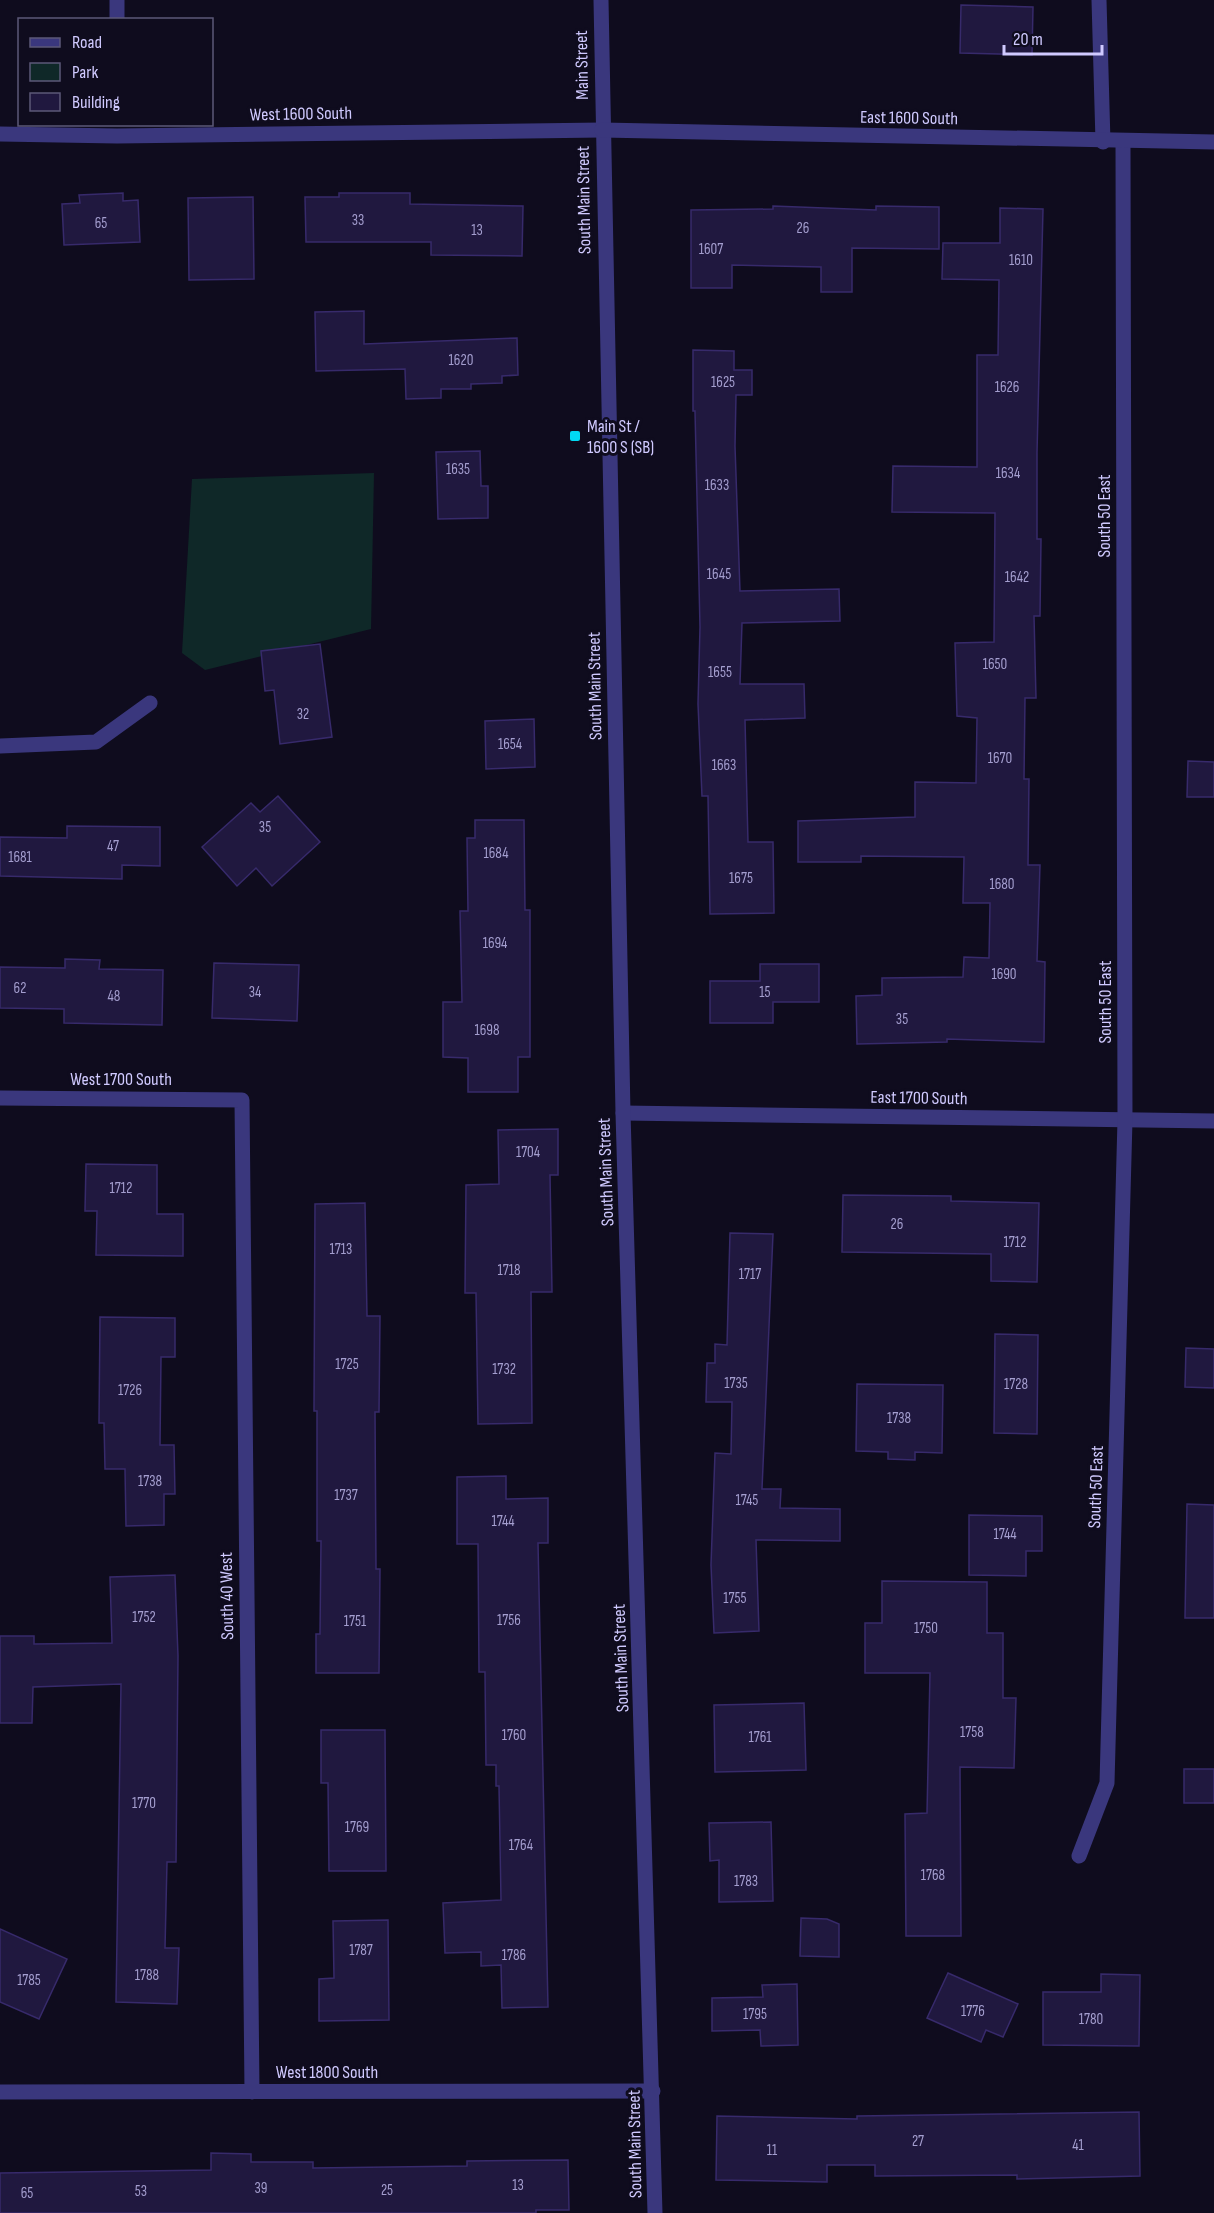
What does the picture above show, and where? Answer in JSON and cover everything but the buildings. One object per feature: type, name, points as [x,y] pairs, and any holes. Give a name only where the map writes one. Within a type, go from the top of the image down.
[{"type":"street","points":[[117,0],[117,18]]},
{"type":"street","name":"Main Street","points":[[601,0],[602,130]]},
{"type":"street","points":[[1100,0],[1103,142]]},
{"type":"street","name":"West 1600 South","points":[[0,134],[117,130],[602,130]]},
{"type":"street","name":"East 1600 South","points":[[602,130],[1103,142],[1214,142]]},
{"type":"street","name":"South Main Street","points":[[602,130],[623,1113],[655,2213]]},
{"type":"street","name":"South 50 East","points":[[1079,1856],[1107,1783],[1125,1120],[1123,142]]},
{"type":"street","points":[[0,746],[96,742],[150,703]]},
{"type":"street","name":"West 1700 South","points":[[0,1098],[242,1100]]},
{"type":"street","name":"South 40 West","points":[[242,1100],[252,2092]]},
{"type":"street","name":"East 1700 South","points":[[623,1113],[1214,1121]]},
{"type":"street","name":"West 1800 South","points":[[0,2092],[653,2091]]},
{"type":"green space","points":[[374,473],[371,629],[205,670],[182,653],[192,479]]},
{"type":"place","name":"Main St / 1600 S (SB)","points":[[575,436]]}]
